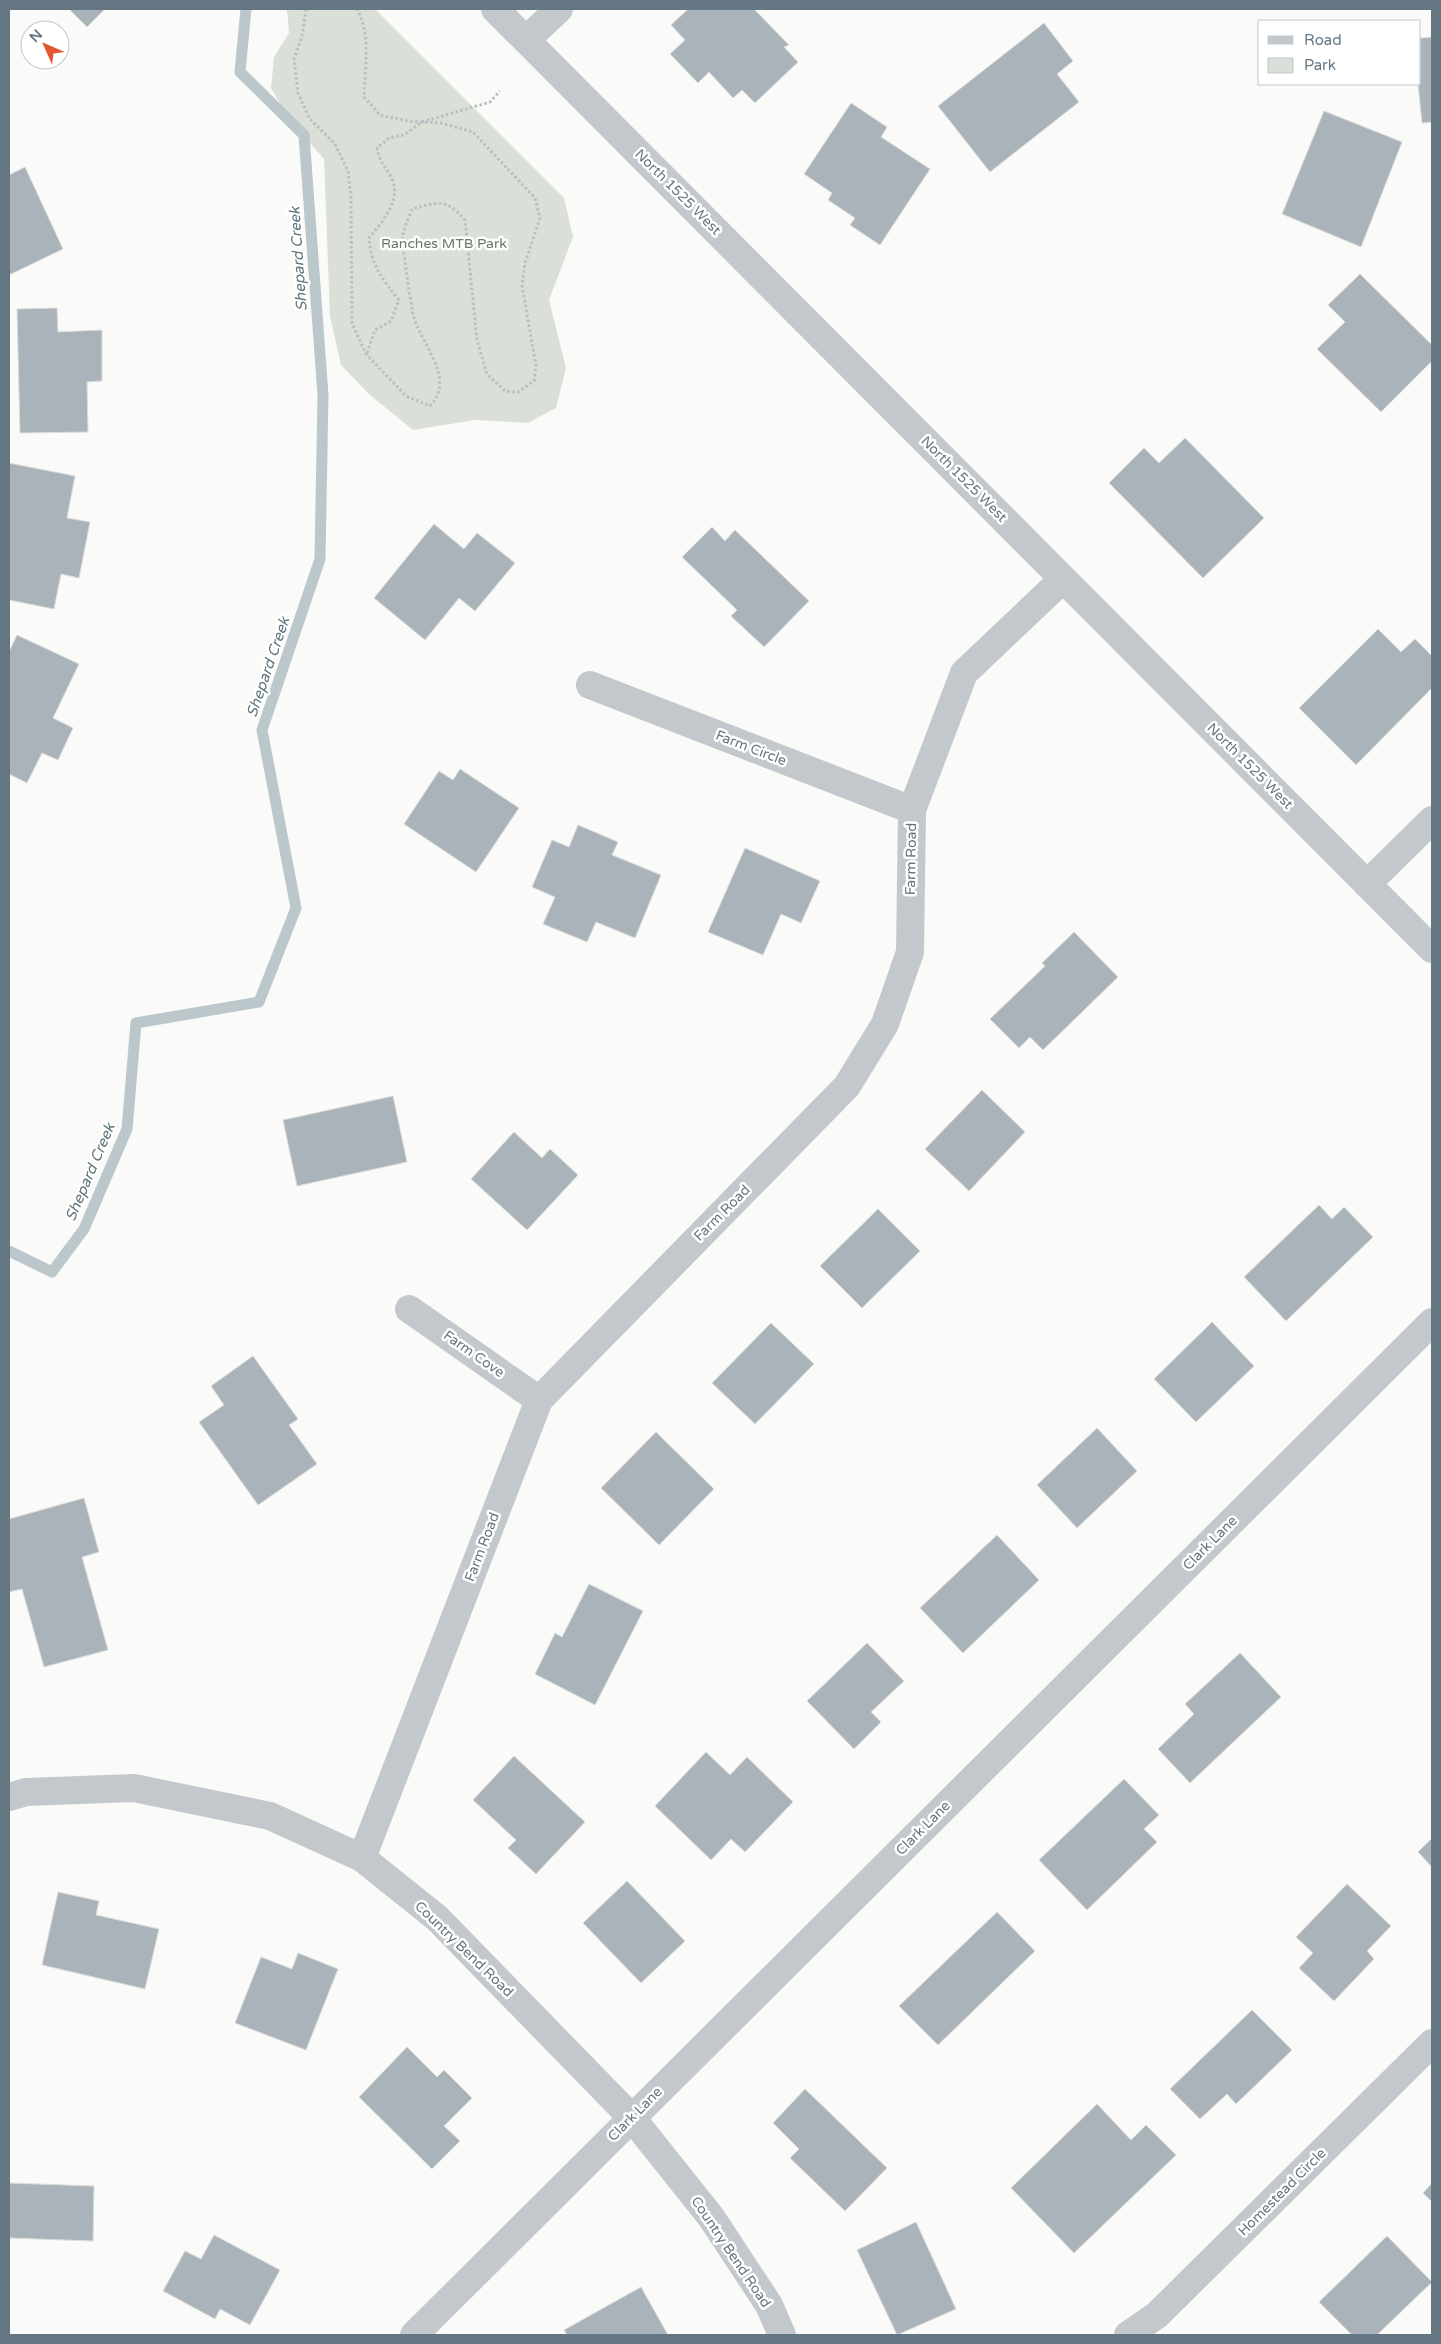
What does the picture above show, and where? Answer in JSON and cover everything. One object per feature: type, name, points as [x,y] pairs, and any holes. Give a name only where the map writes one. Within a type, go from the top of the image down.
[{"type":"street","name":"North 1525 West","points":[[495,9],[1432,949]]},
{"type":"street","points":[[526,40],[559,9]]},
{"type":"street","name":"Farm Road","points":[[362,1858],[539,1400],[848,1086],[885,1024],[910,952],[912,810],[964,673],[1063,579]]},
{"type":"street","name":"Farm Circle","points":[[590,685],[912,810]]},
{"type":"street","points":[[1367,884],[1432,820]]},
{"type":"street","name":"Farm Cove","points":[[409,1309],[539,1400]]},
{"type":"street","name":"Clark Lane","points":[[414,2335],[1432,1322]]},
{"type":"street","name":"Country Bend Road","points":[[9,1797],[26,1792],[134,1788],[270,1816],[362,1858],[437,1918],[632,2118],[711,2217],[769,2305],[782,2335]]},
{"type":"street","name":"Homestead Circle","points":[[1128,2335],[1157,2315],[1432,2043]]},
{"type":"path","points":[[306,9],[302,36],[294,59],[298,93],[309,118],[335,144],[348,171],[351,198],[352,323],[366,354],[406,396],[430,406],[436,399],[441,385],[436,365],[414,315],[402,236],[412,209],[435,203],[453,207],[465,220],[476,340],[487,374],[504,391],[518,392],[534,381],[536,366],[522,286],[525,263],[540,218],[535,198],[473,132],[441,123],[380,115],[364,97],[364,30],[362,17],[357,9]]},
{"type":"path","points":[[366,354],[375,330],[391,321],[399,300],[384,282],[370,257],[369,238],[387,216],[395,193],[392,180],[381,164],[378,148],[389,138],[404,135],[422,122],[490,102],[500,91]]},
{"type":"green space","name":"Ranches MTB Park","points":[[287,9],[375,9],[564,198],[573,237],[549,300],[566,368],[556,408],[528,423],[475,420],[413,430],[370,395],[341,365],[330,316],[324,159],[291,122],[271,88],[274,57],[289,33]]},
{"type":"building","points":[[69,9],[105,9],[87,27]]},
{"type":"building","points":[[688,9],[754,9],[789,45],[784,47],[798,62],[755,103],[742,90],[733,98],[709,72],[698,83],[670,54],[685,40],[671,25]]},
{"type":"building","points":[[1044,23],[1073,61],[1057,74],[1079,102],[990,172],[938,106]]},
{"type":"building","points":[[1432,37],[1432,122],[1422,123],[1418,85],[1421,85],[1421,38]]},
{"type":"building","points":[[851,103],[887,127],[881,137],[930,169],[880,245],[850,225],[855,218],[828,200],[832,193],[804,174]]},
{"type":"building","points":[[1324,111],[1402,142],[1361,247],[1282,214]]},
{"type":"building","points":[[25,167],[63,249],[9,275],[9,175]]},
{"type":"building","points":[[1360,274],[1432,345],[1432,361],[1381,412],[1317,349],[1345,322],[1328,305]]},
{"type":"building","points":[[57,308],[58,332],[102,330],[102,381],[87,382],[88,432],[20,433],[17,309]]},
{"type":"building","points":[[1185,438],[1264,518],[1203,578],[1109,483],[1144,448],[1159,463]]},
{"type":"building","points":[[9,463],[75,476],[67,518],[90,522],[79,578],[61,574],[54,609],[9,600]]},
{"type":"building","points":[[434,524],[464,549],[477,533],[515,563],[475,611],[459,598],[425,640],[374,598]]},
{"type":"building","points":[[712,527],[725,541],[735,530],[809,601],[764,647],[731,616],[737,610],[682,557]]},
{"type":"building","points":[[1378,629],[1401,652],[1415,639],[1432,656],[1432,688],[1356,765],[1299,708]]},
{"type":"building","points":[[17,635],[79,664],[53,718],[73,728],[58,760],[42,753],[27,783],[9,774],[9,652]]},
{"type":"building","points":[[460,769],[519,808],[476,872],[404,824],[439,771],[453,780]]},
{"type":"building","points":[[578,825],[618,842],[612,855],[661,875],[635,938],[596,922],[587,942],[543,924],[555,897],[532,887],[552,840],[569,847]]},
{"type":"building","points":[[745,848],[820,881],[801,923],[781,914],[763,955],[708,932]]},
{"type":"building","points":[[1074,932],[1118,977],[1043,1050],[1030,1037],[1019,1048],[990,1019],[1045,966],[1042,963]]},
{"type":"building","points":[[982,1090],[1025,1132],[969,1191],[925,1149]]},
{"type":"building","points":[[393,1096],[407,1162],[297,1186],[283,1120]]},
{"type":"building","points":[[514,1132],[542,1158],[550,1149],[578,1175],[527,1230],[471,1179]]},
{"type":"building","points":[[1319,1205],[1332,1219],[1344,1207],[1373,1237],[1286,1321],[1244,1277]]},
{"type":"building","points":[[878,1209],[920,1251],[862,1308],[820,1266]]},
{"type":"building","points":[[1212,1322],[1254,1366],[1196,1422],[1154,1379]]},
{"type":"building","points":[[771,1323],[814,1364],[755,1424],[712,1383]]},
{"type":"building","points":[[253,1356],[298,1419],[289,1425],[317,1464],[258,1505],[199,1422],[224,1405],[211,1386]]},
{"type":"building","points":[[1097,1428],[1137,1471],[1077,1528],[1037,1485]]},
{"type":"building","points":[[656,1432],[714,1489],[659,1545],[601,1488]]},
{"type":"building","points":[[84,1498],[99,1552],[82,1557],[108,1650],[44,1667],[22,1589],[9,1592],[9,1519]]},
{"type":"building","points":[[997,1535],[1039,1580],[963,1653],[920,1608]]},
{"type":"building","points":[[589,1584],[643,1611],[595,1705],[535,1674],[555,1633],[562,1637]]},
{"type":"building","points":[[867,1643],[904,1681],[871,1712],[881,1722],[854,1749],[807,1701]]},
{"type":"building","points":[[1240,1653],[1281,1697],[1190,1783],[1158,1749],[1194,1714],[1185,1704]]},
{"type":"building","points":[[706,1752],[730,1775],[747,1757],[793,1802],[745,1852],[731,1839],[711,1860],[655,1806]]},
{"type":"building","points":[[514,1756],[585,1822],[536,1874],[508,1848],[516,1840],[473,1800]]},
{"type":"building","points":[[1124,1779],[1159,1815],[1144,1829],[1157,1842],[1087,1910],[1039,1860]]},
{"type":"building","points":[[1432,1838],[1432,1867],[1418,1852]]},
{"type":"building","points":[[627,1881],[685,1941],[641,1983],[583,1923]]},
{"type":"building","points":[[1347,1884],[1391,1926],[1367,1951],[1374,1959],[1334,2001],[1299,1968],[1313,1953],[1296,1937]]},
{"type":"building","points":[[58,1892],[99,1901],[96,1915],[159,1929],[145,1989],[42,1965]]},
{"type":"building","points":[[997,1912],[1035,1951],[938,2045],[899,2006]]},
{"type":"building","points":[[298,1953],[338,1969],[306,2050],[235,2023],[261,1957],[292,1969]]},
{"type":"building","points":[[1252,2010],[1292,2050],[1236,2104],[1227,2094],[1200,2119],[1170,2089]]},
{"type":"building","points":[[407,2047],[437,2077],[444,2070],[472,2098],[444,2126],[460,2141],[432,2169],[359,2097]]},
{"type":"building","points":[[805,2089],[887,2168],[845,2211],[790,2158],[799,2149],[773,2123]]},
{"type":"building","points":[[1097,2104],[1131,2140],[1146,2125],[1176,2155],[1074,2253],[1011,2188]]},
{"type":"building","points":[[9,2183],[94,2186],[93,2241],[9,2238]]},
{"type":"building","points":[[1432,2183],[1432,2202],[1423,2193]]},
{"type":"building","points":[[916,2222],[956,2309],[897,2335],[857,2250]]},
{"type":"building","points":[[214,2235],[280,2270],[250,2325],[220,2309],[215,2319],[163,2291],[185,2251],[201,2259]]},
{"type":"building","points":[[1387,2236],[1432,2282],[1377,2335],[1352,2335],[1319,2302]]},
{"type":"building","points":[[641,2287],[668,2335],[567,2335],[564,2330]]},
{"type":"waterway","name":"Shepard Creek","points":[[9,1251],[52,1272],[84,1229],[127,1129],[136,1023],[259,1002],[296,908],[262,730],[320,559],[323,395],[304,135],[240,72],[246,9]]}]
